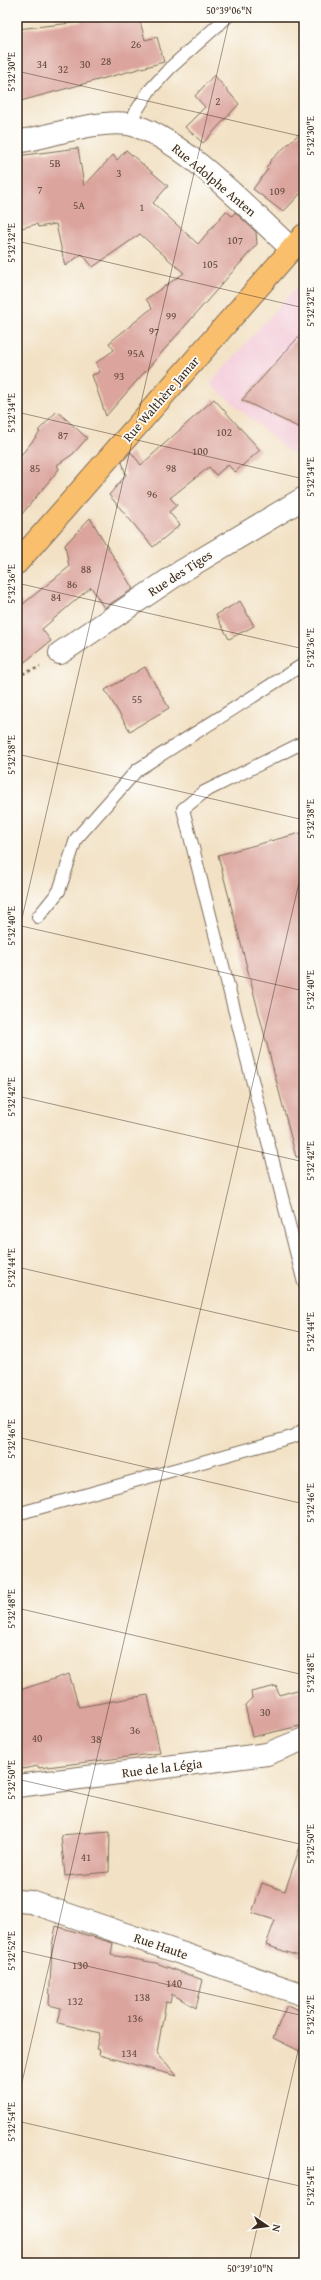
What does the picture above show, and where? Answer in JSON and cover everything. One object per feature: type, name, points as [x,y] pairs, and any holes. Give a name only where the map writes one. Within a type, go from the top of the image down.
[{"type":"main road","name":"Rue Walthère Jamar","points":[[17,563],[298,242]]},
{"type":"street","name":"Rue Adolphe Anten","points":[[17,142],[103,124],[128,124],[154,135],[189,157],[256,214],[265,225],[298,242]]},
{"type":"street","name":"Rue des Tiges","points":[[60,653],[182,571],[304,498]]},
{"type":"street","name":"Rue de la Légia","points":[[17,1786],[267,1754],[304,1739]]},
{"type":"street","name":"Rue Haute","points":[[17,1900],[31,1902],[304,1995]]},
{"type":"lane","points":[[128,124],[149,91],[170,68],[227,17]]},
{"type":"lane","points":[[38,917],[58,891],[76,839],[137,770],[304,664]]},
{"type":"lane","points":[[304,742],[204,792],[183,809],[304,1283]]},
{"type":"lane","points":[[17,1514],[301,1433]]},
{"type":"shaded area","points":[[304,278],[304,464],[210,384]]},
{"type":"building","points":[[81,17],[139,17],[145,40],[157,37],[164,62],[17,102],[17,29],[81,22]]},
{"type":"building","points":[[214,75],[239,104],[203,143],[185,127],[205,107],[195,96]]},
{"type":"building","points":[[304,129],[304,190],[283,212],[253,189],[268,169],[266,167],[270,163],[269,162]]},
{"type":"building","points":[[78,148],[84,186],[113,155],[117,160],[126,150],[168,186],[153,203],[198,244],[226,211],[232,216],[235,212],[256,232],[257,244],[106,416],[92,375],[100,372],[96,363],[114,350],[109,343],[152,308],[146,299],[184,273],[140,234],[93,267],[82,254],[65,266],[56,224],[38,227],[37,224],[17,229],[17,156]]},
{"type":"building","points":[[304,331],[304,430],[242,400]]},
{"type":"building","points":[[214,399],[260,450],[235,472],[228,465],[216,475],[209,467],[170,498],[177,505],[169,512],[180,525],[153,547],[109,495],[126,475],[122,462],[131,452],[141,465]]},
{"type":"building","points":[[57,411],[87,438],[73,454],[57,465],[59,469],[17,520],[17,460],[40,432],[38,431]]},
{"type":"building","points":[[90,518],[133,589],[104,608],[91,587],[42,629],[51,641],[17,668],[17,597],[23,604],[69,567],[65,545]]},
{"type":"building","points":[[240,601],[254,626],[229,639],[216,615]]},
{"type":"building","points":[[145,667],[169,708],[130,731],[105,690]]},
{"type":"building","points":[[304,832],[304,1156],[296,1157],[218,855]]},
{"type":"building","points":[[69,1674],[79,1707],[148,1695],[160,1753],[39,1768],[38,1766],[17,1770],[17,1691]]},
{"type":"building","points":[[276,1686],[279,1695],[304,1688],[304,1725],[252,1737],[245,1705],[252,1698],[251,1692]]},
{"type":"building","points":[[110,1831],[109,1872],[65,1876],[61,1835]]},
{"type":"building","points":[[300,1847],[304,1848],[304,1958],[266,1945],[275,1920],[252,1913],[262,1883],[285,1891]]},
{"type":"building","points":[[56,1926],[113,1943],[111,1955],[156,1963],[203,1980],[196,2008],[172,1994],[170,2003],[166,2002],[157,2052],[177,2076],[99,2055],[100,2050],[96,2049],[100,2033],[58,2023],[61,2008],[49,2005],[52,1946]]},
{"type":"building","points":[[287,2005],[304,2012],[304,2053],[273,2038]]}]
